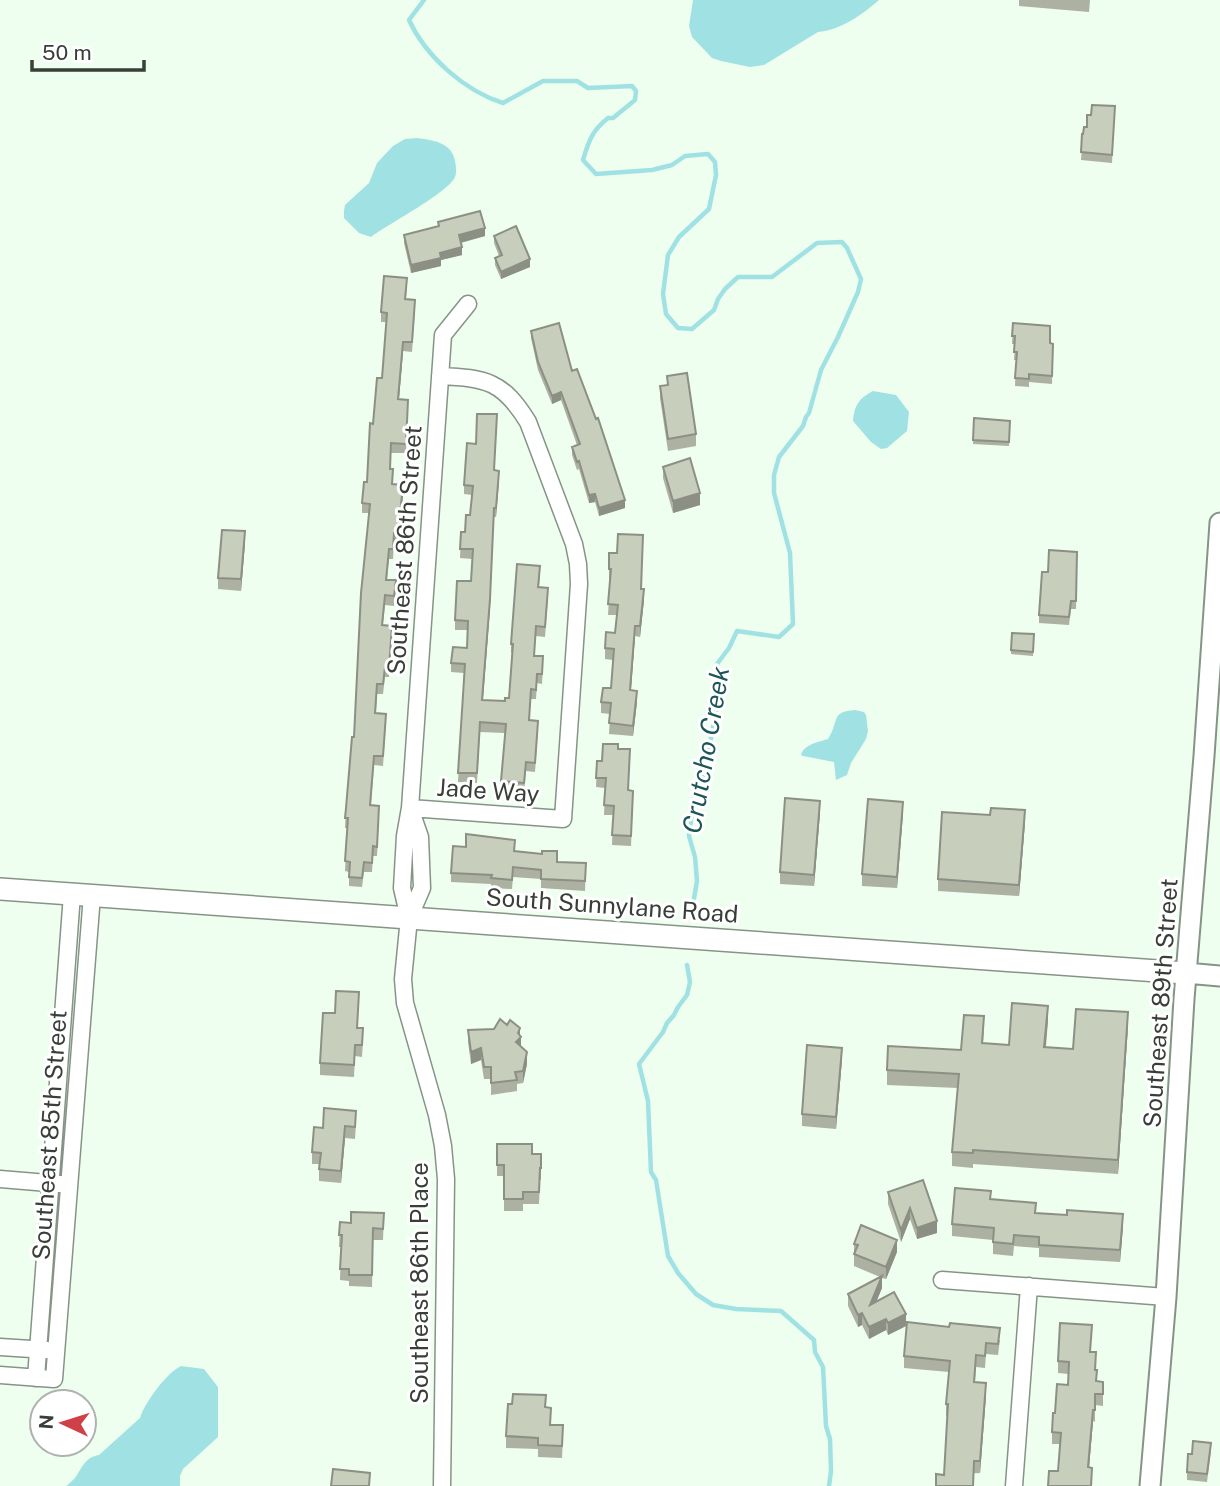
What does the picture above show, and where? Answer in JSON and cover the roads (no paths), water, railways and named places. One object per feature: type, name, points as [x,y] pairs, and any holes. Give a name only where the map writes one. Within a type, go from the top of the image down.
[{"type":"main road","name":"South Sunnylane Road","points":[[0,889],[1186,973]]},
{"type":"street","name":"Southeast 86th Street","points":[[409,918],[402,888],[405,836],[410,808],[443,335],[468,304]]},
{"type":"street","name":"Jade Way","points":[[410,808],[563,819],[579,584],[574,544],[528,422],[517,404],[493,384],[464,377],[440,376]]},
{"type":"street","name":"Southeast 89th Street","points":[[1150,1486],[1166,1297],[1186,973],[1220,523]]},
{"type":"street","name":"Southeast 85th Street","points":[[82,895],[80,1046],[57,1351],[54,1379],[36,1378],[61,1045],[82,895]]},
{"type":"street","name":"Southeast 86th Place","points":[[409,918],[404,979],[405,1003],[437,1115],[446,1179],[442,1486]]},
{"type":"street","name":"South Sunnylane Road","points":[[1186,973],[1220,976]]},
{"type":"street","points":[[61,1045],[80,1046]]},
{"type":"street","points":[[0,1179],[70,1185]]},
{"type":"street","points":[[942,1280],[1166,1297]]},
{"type":"street","points":[[1014,1486],[1030,1286]]},
{"type":"street","points":[[0,1347],[57,1351]]},
{"type":"street","points":[[0,1375],[36,1378]]},
{"type":"water","points":[[693,0],[879,0],[843,25],[818,32],[764,65],[750,67],[712,58],[692,37],[689,26]]},
{"type":"water","points":[[417,138],[440,143],[450,150],[455,163],[455,177],[430,200],[371,237],[359,233],[344,218],[345,205],[369,183],[377,163],[393,146],[405,139]]},
{"type":"water","points":[[873,391],[896,395],[909,412],[907,431],[887,448],[881,449],[871,442],[853,421],[858,403]]},
{"type":"water","points":[[855,710],[866,715],[866,739],[847,775],[836,780],[834,762],[801,755],[808,746],[828,739],[839,715]]},
{"type":"water","points":[[181,1366],[204,1369],[218,1387],[218,1437],[183,1469],[180,1486],[66,1486],[87,1461],[98,1458],[140,1418],[157,1389]]},
{"type":"waterway","name":"Crutcho Creek","points":[[424,0],[409,20],[416,34],[448,71],[489,98],[503,103],[543,81],[577,81],[588,88],[632,86],[636,91],[635,100],[613,118],[608,118],[589,141],[583,160],[596,174],[652,170],[672,165],[685,156],[708,154],[715,162],[716,175],[709,209],[679,237],[668,255],[663,294],[666,314],[678,328],[692,329],[714,310],[725,289],[738,277],[772,277],[817,243],[842,242],[861,279],[858,292],[821,370],[809,413],[803,426],[779,457],[774,475],[774,493],[790,553],[793,624],[779,637],[737,631],[717,664],[716,712],[704,774],[694,797],[689,836],[695,857],[697,881],[691,916]]},
{"type":"waterway","name":"Crutcho Creek","points":[[687,965],[690,982],[687,995],[639,1064],[648,1101],[651,1172],[656,1180],[668,1256],[696,1294],[713,1305],[781,1311],[814,1340],[815,1352],[823,1367],[826,1426],[830,1439],[829,1486]]}]
